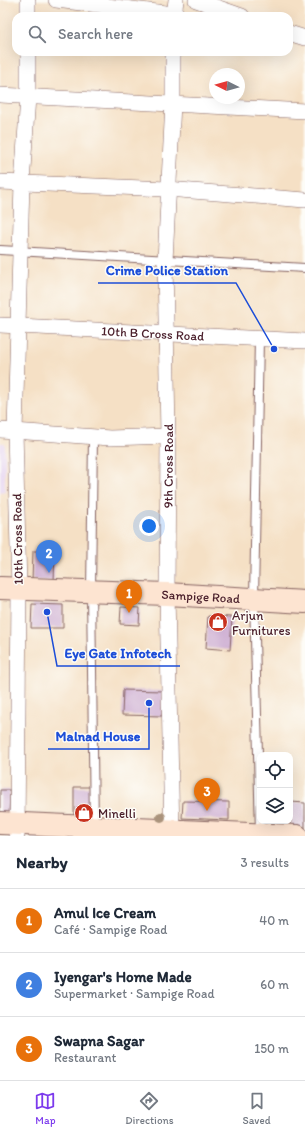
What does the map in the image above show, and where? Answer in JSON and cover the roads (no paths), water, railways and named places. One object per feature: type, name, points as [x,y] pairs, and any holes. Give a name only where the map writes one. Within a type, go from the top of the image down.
[{"type":"street","points":[[28,0],[28,12]]},
{"type":"street","points":[[56,0],[175,10]]},
{"type":"street","points":[[196,0],[230,12]]},
{"type":"street","points":[[293,34],[305,38]]},
{"type":"street","name":"10th Cross Road","points":[[11,827],[9,589],[22,183],[28,97],[28,56]]},
{"type":"street","name":"9th Cross Road","points":[[172,833],[167,594],[168,436],[165,261],[167,189],[173,103],[173,56]]},
{"type":"street","points":[[0,95],[305,111]]},
{"type":"street","points":[[0,182],[167,189],[305,200]]},
{"type":"street","name":"10th B Cross Road","points":[[0,325],[305,341]]},
{"type":"street","points":[[0,430],[93,437],[168,436]]},
{"type":"street","name":"Sampige Road","points":[[9,589],[167,594],[305,602]]},
{"type":"street","points":[[11,827],[94,832],[297,836]]},
{"type":"lane","points":[[0,250],[165,261],[305,268]]},
{"type":"lane","points":[[260,339],[254,598],[260,835]]},
{"type":"lane","points":[[93,437],[92,591],[94,832]]},
{"type":"place","name":"Crime Police Station","points":[[274,349]]},
{"type":"place","name":"Iyengar's Home Made","points":[[49,573]]},
{"type":"place","name":"Eye Gate Infotech","points":[[47,612]]},
{"type":"place","name":"Amul Ice Cream","points":[[129,613]]},
{"type":"place","name":"Arjun Furnitures","points":[[218,622]]},
{"type":"place","name":"Malnad House","points":[[149,703]]},
{"type":"place","name":"Swapna Sagar","points":[[207,811]]},
{"type":"place","name":"Minelli","points":[[84,813]]}]
